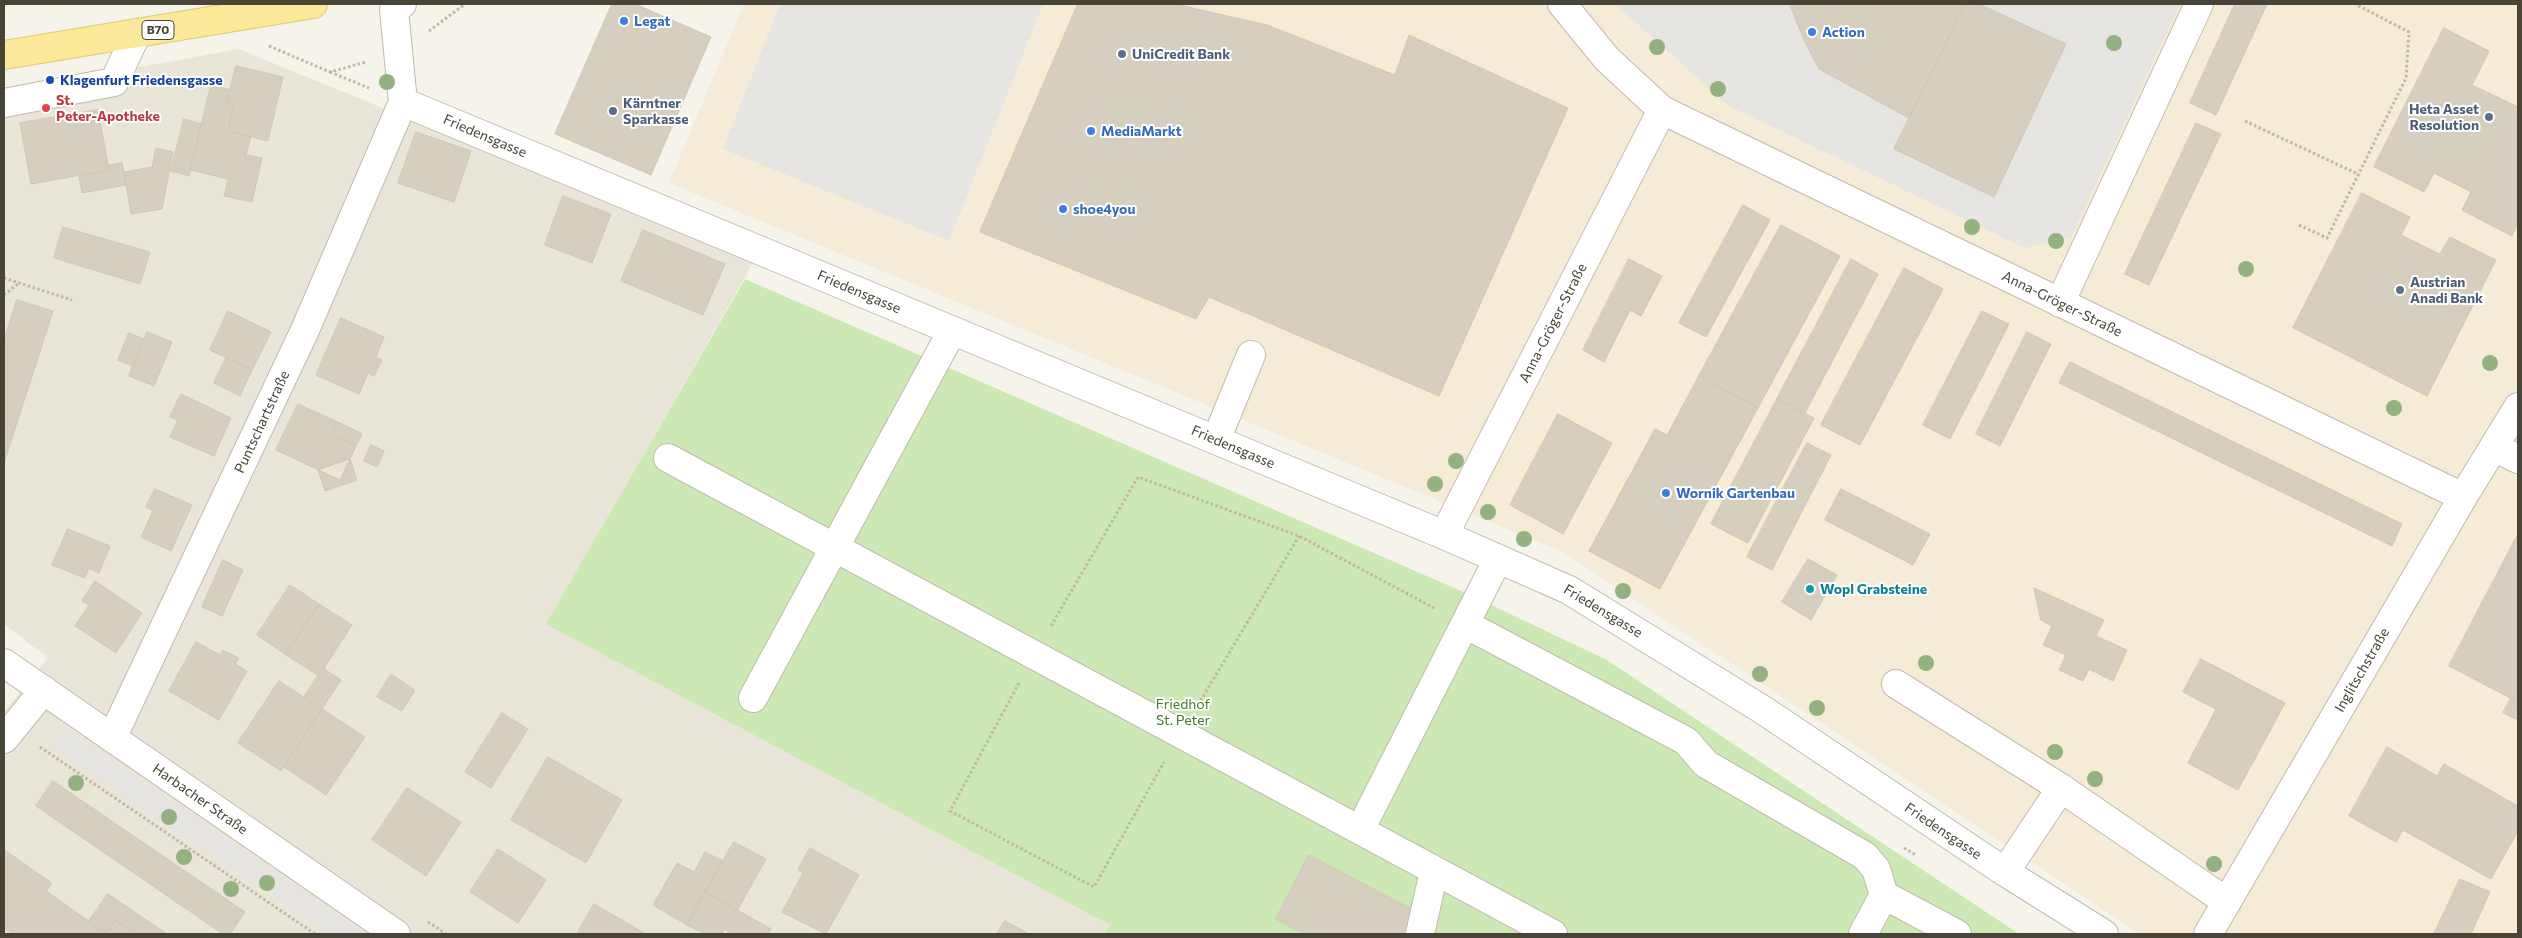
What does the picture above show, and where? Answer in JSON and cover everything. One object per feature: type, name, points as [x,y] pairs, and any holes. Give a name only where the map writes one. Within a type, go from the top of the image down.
[{"type":"main road","name":"B70","points":[[4,55],[313,4]]},
{"type":"street","points":[[402,4],[394,10],[403,102]]},
{"type":"street","name":"Anna-Gröger-Straße","points":[[1562,4],[1607,59],[1662,110],[2463,497]]},
{"type":"street","points":[[2060,303],[2199,4]]},
{"type":"street","points":[[4,103],[114,82],[137,33]]},
{"type":"street","name":"Friedensgasse","points":[[403,102],[1444,535],[1570,590],[1755,704],[2005,872],[2104,934]]},
{"type":"street","name":"Puntschartstraße","points":[[112,738],[305,330],[403,102]]},
{"type":"street","name":"Anna-Gröger-Straße","points":[[1444,535],[1662,110]]},
{"type":"street","points":[[753,698],[952,331]]},
{"type":"street","points":[[1216,440],[1251,355]]},
{"type":"street","name":"Inglitschstraße","points":[[2208,934],[2463,497],[2518,407]]},
{"type":"street","points":[[2494,447],[2518,459]]},
{"type":"street","points":[[668,458],[1553,934]]},
{"type":"street","points":[[1360,830],[1498,558]]},
{"type":"street","points":[[1465,624],[1686,741],[1706,764],[1865,856],[1876,869],[1884,895],[1957,934]]},
{"type":"street","name":"Harbacher Straße","points":[[4,663],[35,701],[112,738],[396,934]]},
{"type":"street","points":[[1896,684],[2060,788],[2226,902]]},
{"type":"street","points":[[4,739],[35,701]]},
{"type":"street","points":[[2005,872],[2060,788]]},
{"type":"street","points":[[1420,934],[1434,871]]},
{"type":"street","points":[[1863,934],[1884,895]]},
{"type":"path","points":[[263,44],[330,72],[398,54],[465,4]]},
{"type":"path","points":[[2299,225],[2327,238],[2406,78],[2409,32],[2355,4]]},
{"type":"path","points":[[2245,121],[2358,174]]},
{"type":"path","points":[[4,278],[72,300]]},
{"type":"path","points":[[4,295],[19,283]]},
{"type":"path","points":[[1299,536],[1180,734],[1094,887],[950,811],[1034,656],[1138,477],[1299,536],[1465,624]]},
{"type":"path","points":[[35,701],[51,729],[40,747],[314,934]]},
{"type":"shaded area","points":[[744,4],[2518,4],[2518,934],[2140,934],[1563,552],[669,183]]},
{"type":"shaded area","points":[[780,4],[1043,4],[949,241],[723,149]]},
{"type":"shaded area","points":[[1615,4],[2180,4],[2071,237],[2025,248],[1729,106]]},
{"type":"shaded area","points":[[239,49],[754,261],[547,624],[1110,925],[1105,934],[4,934],[4,712],[48,658],[4,624],[4,92]]},
{"type":"shaded area","points":[[63,727],[366,934],[329,934],[51,744]]},
{"type":"green space","name":"Friedhof St. Peter","points":[[745,279],[1468,594],[1607,660],[2019,934],[1105,934],[1110,925],[546,624]]},
{"type":"building","points":[[612,4],[635,4],[711,37],[651,175],[555,134]]},
{"type":"building","points":[[1078,4],[1175,4],[1267,25],[1395,75],[1409,35],[1568,108],[1439,396],[1209,297],[1196,319],[980,232]]},
{"type":"building","points":[[1790,4],[1965,4],[1909,118],[1819,69],[1804,40]]},
{"type":"building","points":[[1965,4],[1979,4],[2066,44],[1994,197],[1894,149]]},
{"type":"building","points":[[2235,4],[2267,4],[2216,115],[2190,103]]},
{"type":"building","points":[[2444,28],[2489,51],[2472,85],[2518,107],[2518,223],[2512,236],[2462,210],[2471,192],[2434,173],[2424,192],[2374,167]]},
{"type":"building","points":[[236,66],[283,77],[268,141],[228,131],[234,105],[227,103]]},
{"type":"building","points":[[211,85],[231,90],[227,103],[234,105],[228,131],[251,137],[246,155],[262,158],[252,202],[224,196],[228,179],[191,170]]},
{"type":"building","points":[[98,110],[109,170],[31,184],[20,123]]},
{"type":"building","points":[[184,119],[202,124],[189,176],[171,171]]},
{"type":"building","points":[[2196,123],[2221,134],[2149,285],[2125,274]]},
{"type":"building","points":[[416,132],[471,151],[454,202],[398,183]]},
{"type":"building","points":[[156,148],[173,152],[162,209],[131,214],[124,172],[152,167]]},
{"type":"building","points":[[122,163],[126,185],[82,193],[79,176],[109,170],[108,166]]},
{"type":"building","points":[[2362,193],[2410,217],[2401,235],[2440,254],[2450,237],[2496,260],[2427,396],[2293,328]]},
{"type":"building","points":[[563,196],[611,214],[592,263],[545,245]]},
{"type":"building","points":[[1743,205],[1770,220],[1706,337],[1679,323]]},
{"type":"building","points":[[1781,225],[1840,256],[1758,408],[1699,376]]},
{"type":"building","points":[[63,227],[150,252],[140,284],[54,258]]},
{"type":"building","points":[[643,230],[725,264],[703,315],[621,281]]},
{"type":"building","points":[[1629,259],[1662,276],[1641,316],[1630,310],[1604,362],[1583,350]]},
{"type":"building","points":[[1851,259],[1878,274],[1805,413],[1777,399]]},
{"type":"building","points":[[1904,268],[1943,289],[1860,445],[1821,425]]},
{"type":"building","points":[[17,300],[53,311],[4,463],[4,340]]},
{"type":"building","points":[[228,311],[271,332],[252,370],[210,350]]},
{"type":"building","points":[[1982,311],[2009,324],[1950,439],[1923,425]]},
{"type":"building","points":[[341,318],[384,337],[376,357],[382,360],[374,376],[368,373],[359,394],[316,375]]},
{"type":"building","points":[[147,332],[172,342],[154,386],[129,376]]},
{"type":"building","points":[[2027,332],[2051,344],[2000,446],[1976,434]]},
{"type":"building","points":[[129,333],[144,339],[133,366],[118,360]]},
{"type":"building","points":[[226,358],[252,370],[240,396],[214,383]]},
{"type":"building","points":[[2070,362],[2402,524],[2392,546],[2059,383]]},
{"type":"building","name":"Wornik Gartenbau","points":[[1699,376],[1758,408],[1660,589],[1589,551],[1655,429],[1667,435]]},
{"type":"building","points":[[181,394],[231,418],[214,456],[170,437],[178,420],[170,417]]},
{"type":"building","points":[[1777,399],[1814,418],[1748,543],[1711,524]]},
{"type":"building","points":[[298,404],[338,422],[332,435],[356,446],[340,480],[276,450]]},
{"type":"building","points":[[1558,414],[1612,443],[1563,534],[1510,505]]},
{"type":"building","points":[[338,422],[362,434],[356,446],[332,435]]},
{"type":"building","points":[[1807,443],[1831,455],[1772,570],[1747,557]]},
{"type":"building","points":[[371,445],[384,451],[377,467],[364,461]]},
{"type":"building","points":[[350,459],[357,480],[325,491],[318,470]]},
{"type":"building","points":[[155,489],[192,505],[171,551],[141,537],[153,511],[146,507]]},
{"type":"building","points":[[1841,489],[1930,534],[1913,565],[1825,520]]},
{"type":"building","points":[[68,529],[110,546],[99,573],[89,568],[85,578],[52,565]]},
{"type":"building","points":[[2518,534],[2518,702],[2449,666]]},
{"type":"building","name":"Wopl Grabsteine","points":[[1808,559],[1837,575],[1811,620],[1782,602]]},
{"type":"building","points":[[223,560],[243,570],[222,616],[202,607]]},
{"type":"building","points":[[95,581],[142,613],[116,653],[75,626],[89,605],[82,601]]},
{"type":"building","points":[[290,585],[319,604],[286,655],[257,635]]},
{"type":"building","points":[[2034,588],[2104,620],[2096,636],[2127,650],[2113,681],[2089,669],[2083,681],[2059,670],[2066,655],[2043,645],[2052,626],[2041,620]]},
{"type":"building","points":[[319,604],[352,625],[319,676],[286,655]]},
{"type":"building","points":[[196,642],[220,655],[223,650],[239,658],[235,664],[247,671],[219,720],[169,691]]},
{"type":"building","points":[[2201,659],[2285,703],[2238,790],[2188,763],[2216,709],[2183,692]]},
{"type":"building","points":[[323,668],[341,680],[322,709],[304,697]]},
{"type":"building","points":[[391,674],[415,690],[402,711],[377,697]]},
{"type":"building","points":[[279,681],[322,709],[281,771],[238,743]]},
{"type":"building","points":[[2511,698],[2518,702],[2518,720],[2503,713]]},
{"type":"building","points":[[322,709],[365,737],[326,795],[284,767]]},
{"type":"building","points":[[502,713],[528,729],[491,788],[465,772]]},
{"type":"building","points":[[2387,747],[2437,776],[2444,764],[2518,806],[2518,831],[2491,879],[2403,830],[2396,842],[2349,816]]},
{"type":"building","points":[[548,757],[622,800],[586,863],[511,820]]},
{"type":"building","points":[[53,781],[245,912],[230,934],[223,934],[36,806]]},
{"type":"building","points":[[407,788],[461,822],[426,876],[372,840]]},
{"type":"building","points":[[734,842],[766,859],[737,911],[705,892]]},
{"type":"building","points":[[810,848],[859,875],[826,934],[782,912],[803,873],[798,870]]},
{"type":"building","points":[[498,849],[546,880],[518,923],[470,892]]},
{"type":"building","points":[[4,850],[52,883],[46,891],[106,933],[115,920],[135,934],[13,934],[4,928]]},
{"type":"building","points":[[705,852],[723,861],[687,925],[653,905],[677,863],[694,872]]},
{"type":"building","points":[[1309,855],[1419,913],[1408,934],[1304,934],[1276,919]]},
{"type":"building","points":[[2460,879],[2490,892],[2471,934],[2434,934]]},
{"type":"building","points":[[705,892],[771,929],[768,934],[733,934],[724,929],[722,934],[705,934],[687,925]]},
{"type":"building","points":[[108,894],[167,934],[135,934],[115,920],[106,933],[89,921]]},
{"type":"building","points":[[594,904],[646,934],[577,934]]},
{"type":"building","points":[[1005,921],[1029,934],[997,934]]},
{"type":"place","name":"Legat","points":[[624,21]]},
{"type":"place","name":"Action","points":[[1812,32]]},
{"type":"place","name":"UniCredit Bank","points":[[1122,54]]},
{"type":"place","name":"Klagenfurt Friedensgasse","points":[[50,80]]},
{"type":"place","name":"St. Peter-Apotheke","points":[[46,108]]},
{"type":"place","name":"Kärntner Sparkasse","points":[[613,111]]},
{"type":"place","name":"Heta Asset Resolution","points":[[2489,117]]},
{"type":"place","name":"MediaMarkt","points":[[1091,131]]},
{"type":"place","name":"shoe4you","points":[[1063,209]]},
{"type":"place","name":"Austrian Anadi Bank","points":[[2400,290]]},
{"type":"place","name":"Wornik Gartenbau","points":[[1666,493]]},
{"type":"place","name":"Wopl Grabsteine","points":[[1810,589]]}]
